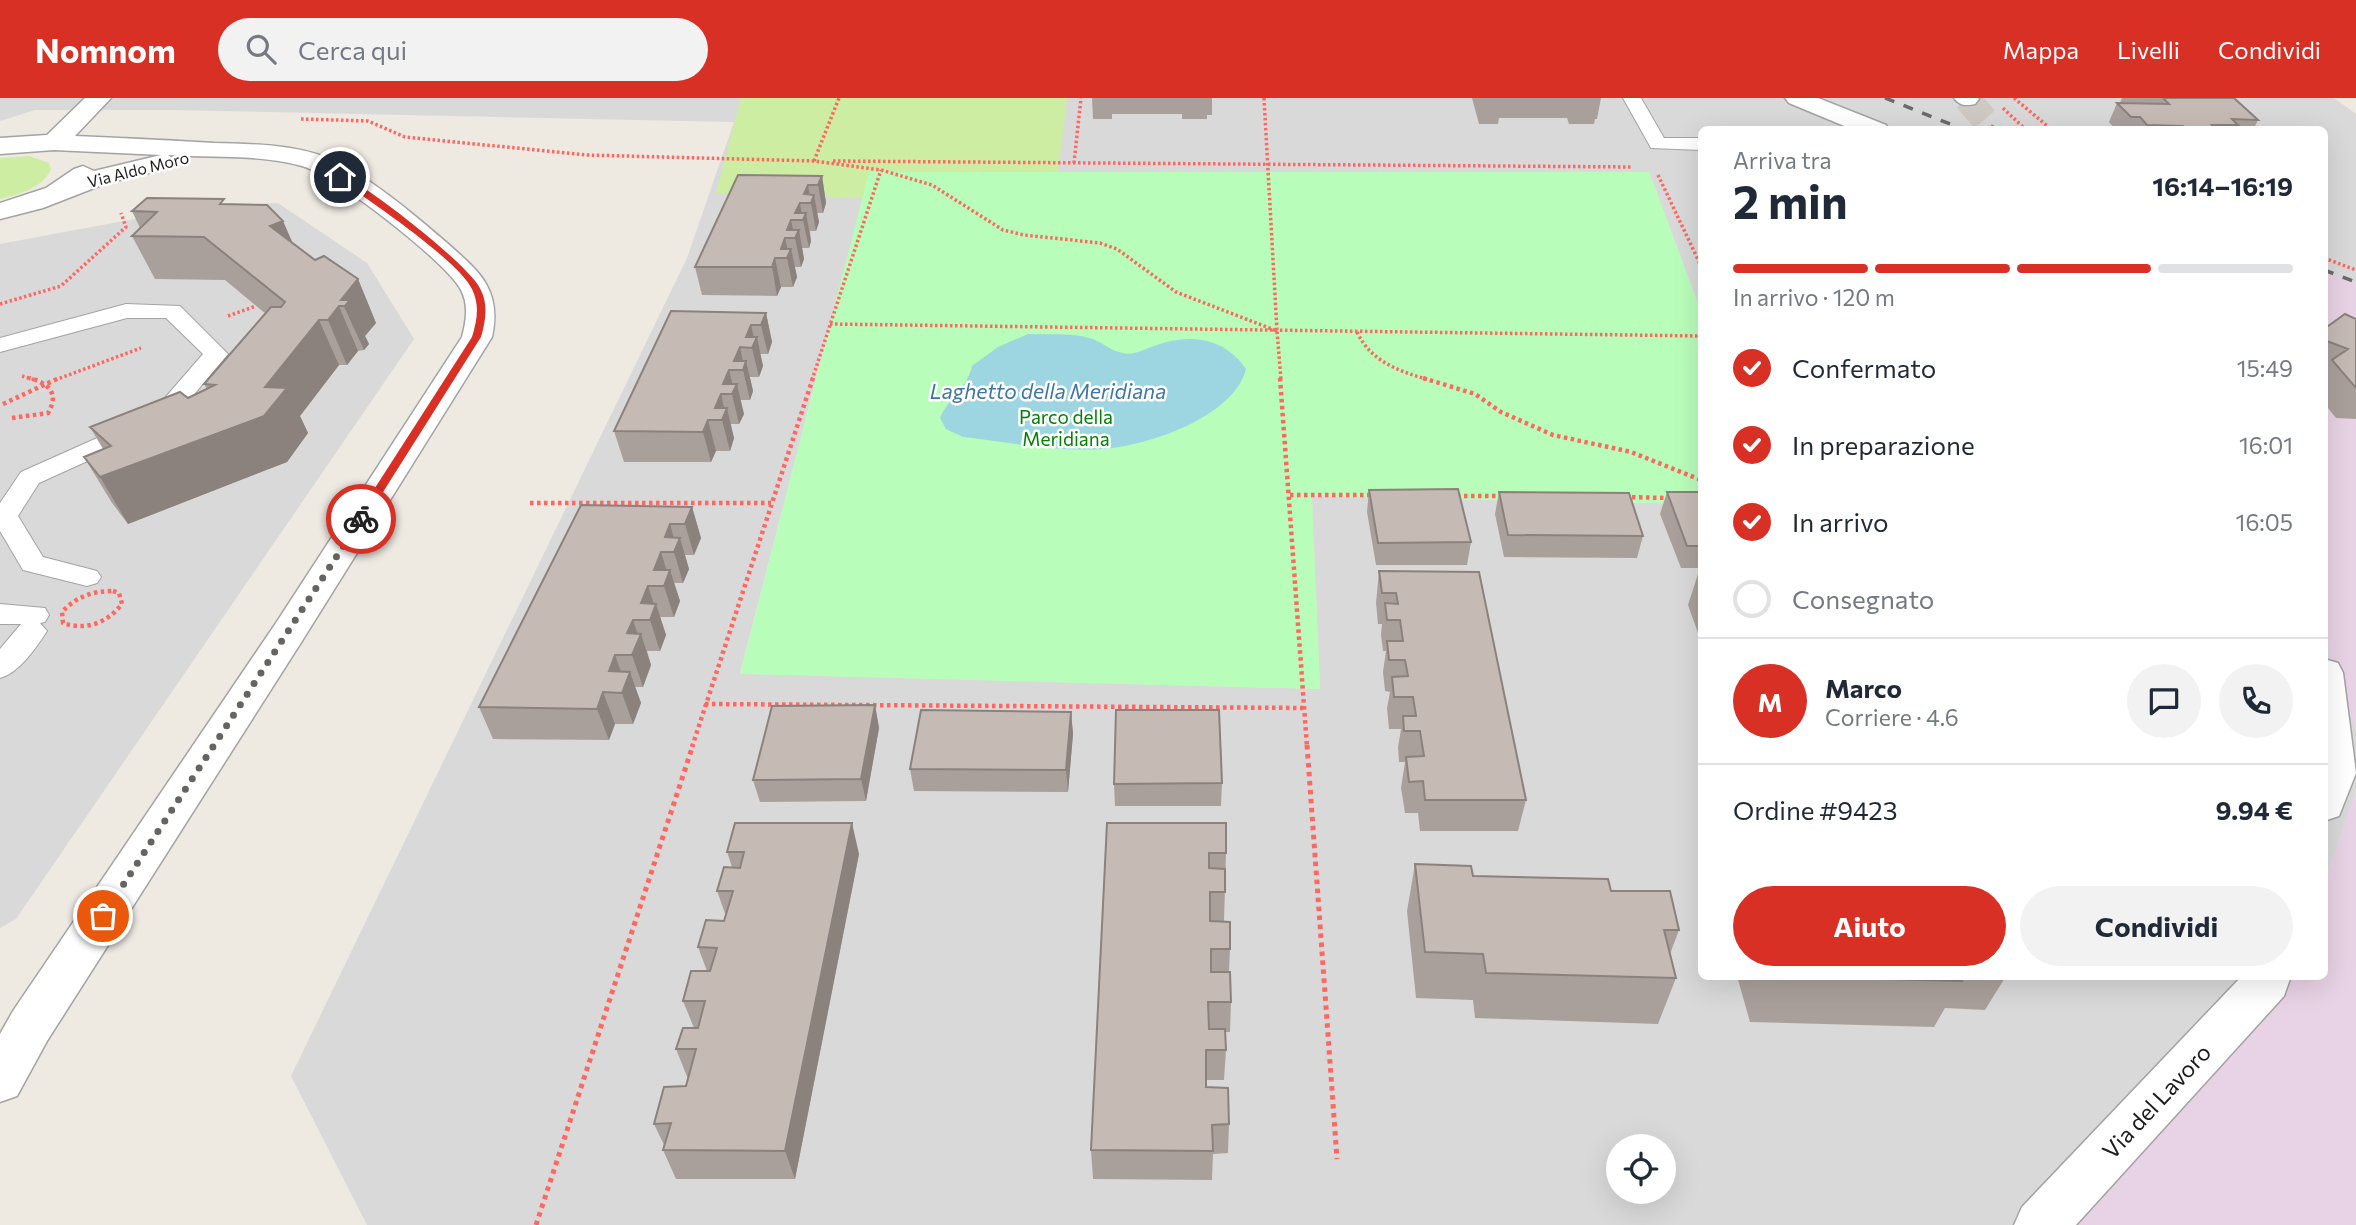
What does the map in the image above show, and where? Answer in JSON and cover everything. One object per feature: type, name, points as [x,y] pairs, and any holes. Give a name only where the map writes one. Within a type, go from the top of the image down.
[{"type":"street","points":[[63,143],[99,98]]},
{"type":"street","points":[[1797,98],[1867,126]]},
{"type":"street","name":"Via Aldo Moro","points":[[63,143],[86,152],[89,163],[82,176],[63,189]]},
{"type":"street","name":"Via Aldo Moro","points":[[0,146],[63,143],[270,153],[303,158],[323,165],[392,213],[459,268],[476,287],[483,311],[477,337],[289,632],[30,1026],[0,1080]]},
{"type":"street","name":"Via Aldo Moro","points":[[0,211],[26,205],[63,189],[134,168],[214,152]]},
{"type":"street","points":[[2328,713],[2334,773],[2328,792]]},
{"type":"street","name":"Via del Lavoro","points":[[2041,1225],[2268,980]]},
{"type":"lane","points":[[1632,98],[1658,144],[1698,144]]},
{"type":"lane","points":[[0,345],[126,311],[172,311],[216,355],[160,419],[30,478],[5,516],[33,564],[87,577]]},
{"type":"lane","points":[[0,614],[34,623],[0,668]]},
{"type":"path","points":[[814,161],[839,98]]},
{"type":"path","points":[[1074,163],[1081,98]]},
{"type":"path","points":[[1264,98],[1277,331],[1337,1159]]},
{"type":"path","points":[[2014,98],[2047,126]]},
{"type":"path","points":[[2001,106],[2022,126]]},
{"type":"path","points":[[290,119],[368,121],[405,138],[632,157],[814,161],[1641,167]]},
{"type":"path","points":[[814,161],[881,170],[932,184],[1003,230],[1024,235],[1100,243],[1117,249],[1176,292],[1277,331]]},
{"type":"path","points":[[1655,167],[1698,260]]},
{"type":"path","points":[[536,1225],[881,170]]},
{"type":"path","points":[[0,304],[61,286],[125,227],[121,213]]},
{"type":"path","points":[[2328,260],[2356,270]]},
{"type":"path","points":[[830,324],[1698,336]]},
{"type":"path","points":[[1357,332],[1363,345],[1390,368],[1475,394],[1501,412],[1553,435],[1631,452],[1698,479]]},
{"type":"path","points":[[3,404],[46,383],[151,345]]},
{"type":"path","points":[[12,418],[48,413],[53,405],[53,393],[46,383],[20,376]]},
{"type":"path","points":[[1290,495],[1386,496]]},
{"type":"path","points":[[1454,496],[1509,496]]},
{"type":"path","points":[[1619,497],[1674,498]]},
{"type":"path","points":[[530,503],[771,503]]},
{"type":"path","points":[[705,704],[1305,708]]},
{"type":"shaded area","points":[[0,98],[2334,98],[2356,114],[2356,283],[2328,272],[2328,126],[1698,126],[1698,304],[1649,172],[870,172],[740,673],[1320,689],[1311,496],[1698,504],[1698,980],[2275,980],[2032,1225],[367,1225],[291,1076],[687,258],[734,122],[171,110],[35,110],[0,121]]},
{"type":"shaded area","points":[[278,203],[367,263],[414,339],[16,919],[0,928],[0,244],[199,207]]},
{"type":"shaded area","points":[[2328,272],[2356,283],[2356,730],[2328,646]]},
{"type":"shaded area","points":[[2328,646],[2356,730],[2356,791],[2328,874]]},
{"type":"shaded area","points":[[2356,791],[2356,1225],[2041,1225],[2276,980],[2328,980],[2328,874]]},
{"type":"green space","points":[[741,98],[1067,98],[1058,172],[870,172],[862,198],[716,193]]},
{"type":"green space","points":[[29,156],[49,163],[51,169],[47,176],[29,190],[0,199],[0,158]]},
{"type":"green space","name":"Parco della Meridiana","points":[[869,172],[1649,172],[1698,304],[1698,504],[1312,496],[1320,689],[740,674]]},
{"type":"water","name":"Laghetto della Meridiana","points":[[1028,334],[1085,337],[1127,354],[1167,342],[1193,339],[1216,344],[1227,350],[1246,369],[1238,386],[1207,415],[1165,435],[1121,447],[1085,450],[1050,448],[963,437],[946,429],[940,418],[966,381],[972,366],[998,347]]},
{"type":"building","points":[[2163,98],[2234,98],[2258,120],[2232,119],[2238,125],[2147,125],[2140,117],[2131,117],[2117,103],[2169,104]]},
{"type":"building","points":[[738,175],[822,176],[818,185],[808,185],[804,194],[814,195],[811,203],[800,203],[795,213],[806,213],[803,220],[791,220],[787,230],[799,230],[795,238],[785,238],[781,249],[791,249],[787,258],[775,258],[772,267],[695,267]]},
{"type":"building","points":[[147,198],[224,199],[220,204],[267,205],[283,221],[270,226],[315,260],[324,256],[358,279],[341,300],[350,300],[345,306],[339,306],[328,320],[319,320],[265,387],[287,388],[264,416],[100,477],[84,457],[111,446],[90,427],[180,392],[188,398],[215,385],[204,384],[271,307],[281,307],[285,302],[204,237],[132,236],[157,212],[132,211]]},
{"type":"building","points":[[671,311],[766,313],[761,325],[751,325],[746,337],[757,337],[752,348],[740,347],[734,361],[746,361],[743,370],[729,370],[723,384],[737,384],[732,394],[721,394],[715,408],[727,408],[722,420],[708,420],[703,432],[614,431]]},
{"type":"building","points":[[2345,314],[2356,319],[2356,388],[2332,360],[2348,349],[2328,342],[2328,326]]},
{"type":"building","points":[[1458,489],[1471,542],[1378,543],[1369,490]]},
{"type":"building","points":[[1499,492],[1629,493],[1643,536],[1508,535]]},
{"type":"building","points":[[1667,492],[1698,492],[1698,546],[1687,546]]},
{"type":"building","points":[[581,505],[692,507],[685,524],[670,524],[665,537],[680,538],[674,552],[661,552],[654,570],[670,570],[664,586],[648,586],[641,603],[656,604],[650,620],[633,620],[627,633],[641,634],[632,655],[615,655],[609,671],[630,672],[622,693],[603,692],[597,709],[479,707]]},
{"type":"building","points":[[1379,571],[1479,572],[1526,800],[1425,800],[1423,781],[1409,782],[1406,757],[1424,756],[1420,731],[1404,731],[1403,716],[1416,716],[1413,697],[1394,697],[1392,677],[1408,676],[1405,660],[1389,660],[1387,641],[1403,641],[1400,620],[1387,620],[1385,603],[1398,604],[1396,593],[1382,593]]},
{"type":"building","points":[[875,705],[861,779],[753,780],[772,706]]},
{"type":"building","points":[[921,710],[1071,712],[1066,770],[910,769]]},
{"type":"building","points":[[1116,710],[1219,710],[1222,783],[1114,784]]},
{"type":"building","points":[[735,823],[852,823],[785,1151],[663,1150],[671,1123],[654,1124],[664,1087],[686,1086],[696,1049],[676,1049],[683,1028],[698,1028],[705,1001],[683,1001],[691,971],[710,971],[717,948],[698,947],[706,920],[724,921],[733,891],[717,891],[724,867],[740,868],[744,852],[727,852]]},
{"type":"building","points":[[1107,823],[1226,823],[1226,853],[1209,853],[1209,868],[1225,869],[1225,892],[1210,892],[1210,921],[1230,922],[1230,949],[1211,949],[1211,972],[1230,972],[1231,1002],[1208,1002],[1209,1029],[1225,1029],[1226,1050],[1206,1050],[1206,1087],[1228,1088],[1229,1124],[1212,1125],[1213,1151],[1091,1150]]},
{"type":"building","points":[[1415,864],[1471,866],[1473,876],[1608,879],[1611,891],[1670,891],[1679,930],[1664,930],[1676,978],[1486,973],[1483,954],[1425,952]]},
{"type":"tunnel","points":[[1967,99],[1991,126]]},
{"type":"railway","points":[[1885,98],[1955,126]]},
{"type":"railway","points":[[2328,272],[2356,282]]},
{"type":"way so far","points":[[103,916],[361,519]]},
{"type":"route","points":[[340,177],[392,213],[459,268],[476,287],[483,311],[477,337],[361,519]]}]
